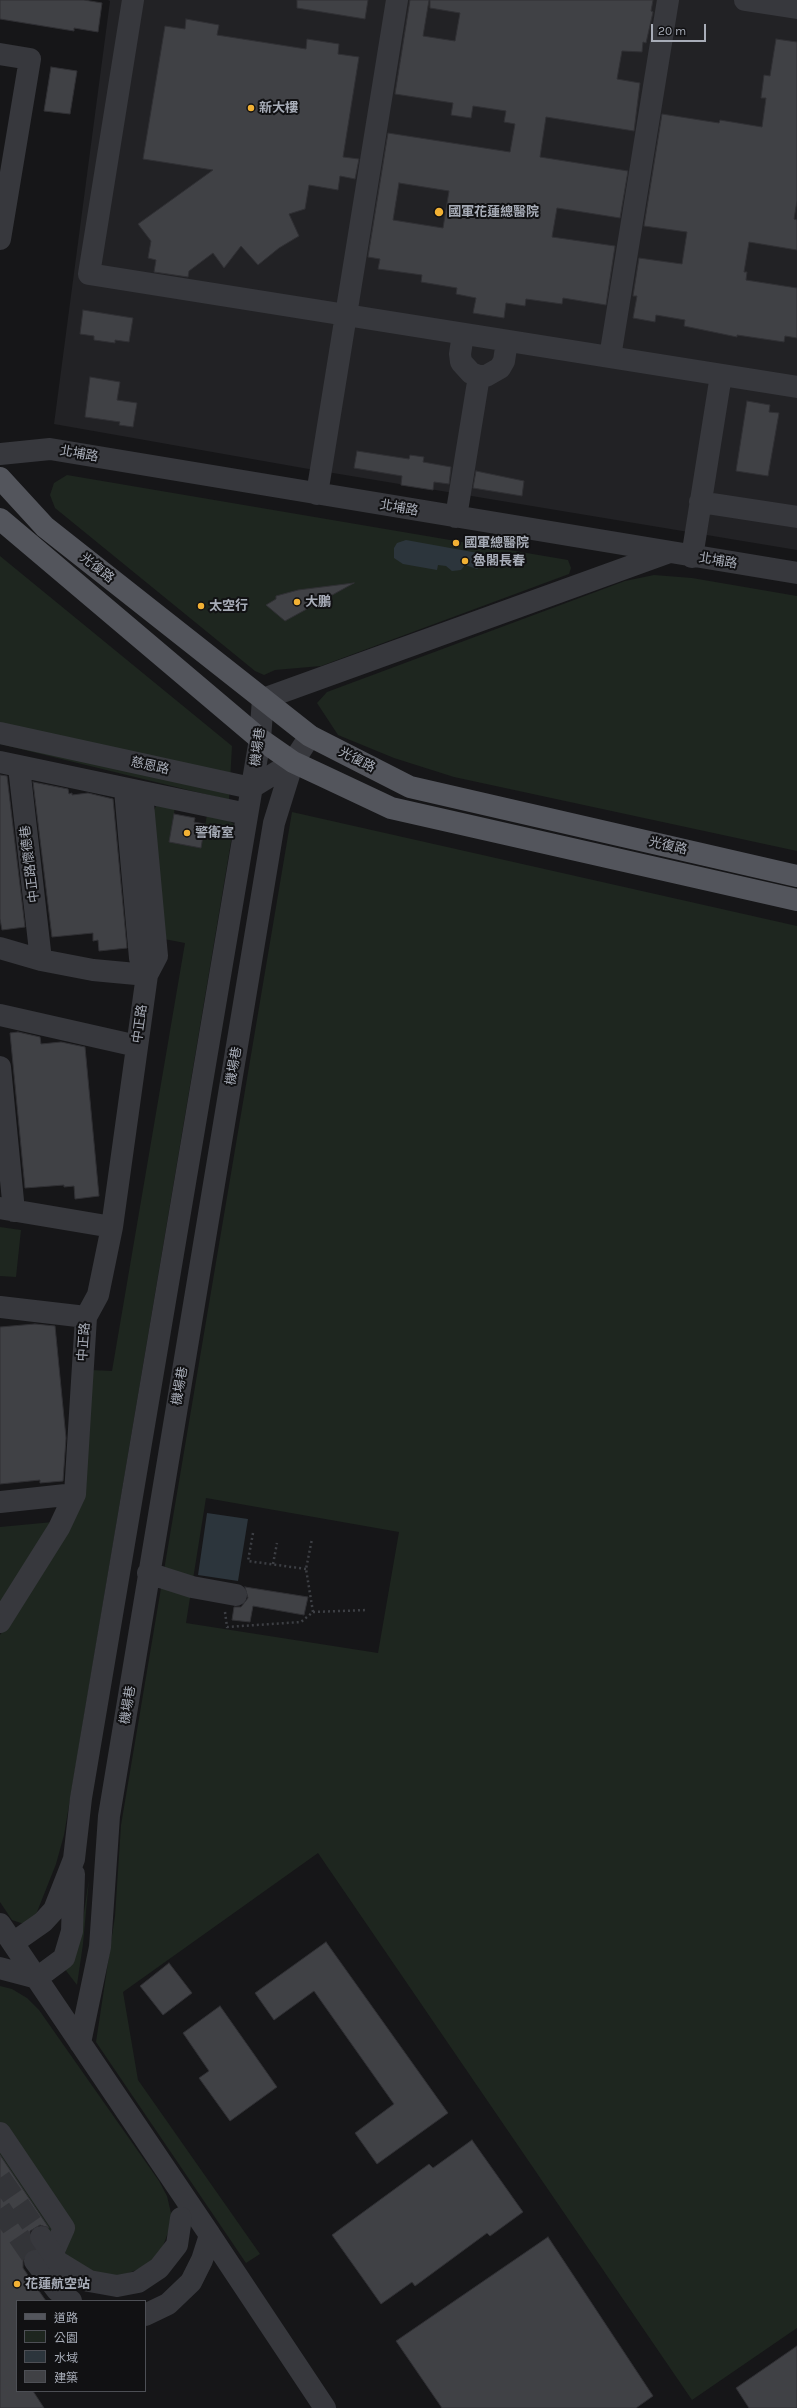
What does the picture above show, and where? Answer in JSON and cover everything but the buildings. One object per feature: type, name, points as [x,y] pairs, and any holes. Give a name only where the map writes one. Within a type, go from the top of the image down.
[{"type":"main road","name":"光復路","points":[[0,478],[44,526],[310,736],[410,787],[797,876]]},
{"type":"main road","name":"光復路","points":[[0,519],[260,739],[293,762],[391,808],[797,900]]},
{"type":"street","points":[[133,0],[89,274],[797,387]]},
{"type":"street","points":[[317,494],[397,0]]},
{"type":"street","points":[[610,357],[668,0]]},
{"type":"street","points":[[745,0],[797,8]]},
{"type":"street","points":[[0,54],[30,59],[1,225]]},
{"type":"street","points":[[463,334],[460,354],[461,362],[465,368],[479,376],[494,373],[500,368],[504,361],[507,341]]},
{"type":"street","points":[[692,556],[721,375]]},
{"type":"street","points":[[456,517],[479,376]]},
{"type":"street","name":"北埔路","points":[[0,454],[50,449],[797,573]]},
{"type":"street","points":[[700,502],[797,517]]},
{"type":"street","points":[[263,699],[667,552]]},
{"type":"street","name":"機場巷","points":[[37,1978],[64,1958],[72,1931],[74,1859],[81,1798],[229,914],[260,739],[263,699]]},
{"type":"street","name":"慈恩路","points":[[0,733],[251,788]]},
{"type":"street","name":"機場巷","points":[[80,2043],[100,1947],[110,1816],[148,1573],[274,823],[293,762],[310,736]]},
{"type":"street","points":[[251,788],[293,762]]},
{"type":"street","points":[[9,764],[247,814]]},
{"type":"street","name":"中正路懷德巷","points":[[9,764],[41,960]]},
{"type":"street","name":"中正路","points":[[0,1622],[59,1528],[75,1494],[86,1316],[98,1295],[112,1227],[147,976],[157,956],[134,791]]},
{"type":"street","points":[[229,914],[258,919]]},
{"type":"street","points":[[0,948],[41,960],[93,970],[147,976]]},
{"type":"street","points":[[0,1015],[137,1046]]},
{"type":"street","points":[[0,1067],[7,1210],[112,1227]]},
{"type":"street","points":[[0,1307],[86,1316]]},
{"type":"street","points":[[0,1502],[75,1494]]},
{"type":"street","points":[[148,1573],[192,1587],[229,1593]]},
{"type":"street","name":"機場巷","points":[[6,1941],[43,1922],[54,1910],[74,1859]]},
{"type":"street","points":[[0,1924],[6,1941],[37,1978],[172,2176],[325,2408]]},
{"type":"street","points":[[1,1968],[37,1978]]},
{"type":"street","points":[[0,2133],[64,2228],[39,2266],[57,2290],[70,2300]]},
{"type":"street","points":[[41,2236],[58,2262],[89,2281],[117,2286],[138,2282],[160,2268],[177,2245],[181,2218],[172,2176]]},
{"type":"street","points":[[146,2315],[168,2304],[191,2282],[202,2260],[210,2235]]},
{"type":"path","points":[[253,1533],[248,1561],[306,1568]]},
{"type":"path","points":[[312,1539],[306,1568],[313,1612]]},
{"type":"path","points":[[273,1564],[277,1543]]},
{"type":"path","points":[[229,1593],[227,1627],[301,1622],[313,1612],[367,1610]]},
{"type":"shaded area","name":"國軍花蓮總醫院","points":[[108,0],[797,0],[797,550],[303,468],[54,424],[110,1]]},
{"type":"green space","points":[[67,475],[568,560],[571,568],[569,574],[321,666],[275,670],[264,675],[255,671],[55,508],[50,495],[54,483]]},
{"type":"green space","points":[[0,556],[232,746],[229,800],[0,744]]},
{"type":"green space","points":[[654,575],[692,578],[797,596],[797,851],[454,777],[394,758],[338,735],[317,703],[327,692],[625,581]]},
{"type":"green space","points":[[157,804],[175,808],[169,842],[201,848],[207,815],[226,819],[234,824],[64,1835],[56,1864],[35,1917],[24,1924],[12,1920],[0,1902],[0,1635],[53,1555],[91,1370],[112,1371],[185,943],[164,939],[149,820]]},
{"type":"green space","points":[[292,812],[797,926],[797,2328],[692,2400],[318,1853],[123,1992],[138,2080],[260,2254],[246,2263],[96,2042],[115,1916],[121,1825]],"holes":[[[206,1498],[399,1532],[378,1653],[186,1623]]]},
{"type":"green space","points":[[0,1227],[21,1230],[16,1277],[0,1276]]},
{"type":"green space","points":[[53,1522],[0,1605],[0,1527]]},
{"type":"green space","points":[[89,1879],[83,1944],[77,1985],[64,1968],[83,1919]]},
{"type":"green space","points":[[0,1986],[12,1989],[27,1998],[39,2010],[159,2181],[167,2196],[171,2213],[169,2230],[163,2246],[153,2259],[139,2269],[123,2275],[106,2276],[89,2272],[75,2263],[63,2251],[0,2160]]},
{"type":"water","points":[[406,540],[478,553],[481,566],[477,569],[465,565],[461,570],[452,571],[446,566],[438,565],[437,570],[403,564],[394,558],[394,548],[397,543]]},
{"type":"water","points":[[207,1513],[248,1519],[238,1581],[198,1575]]},
{"type":"tunnel","points":[[0,2178],[41,2237]]},
{"type":"tunnel","points":[[0,2209],[35,2260]]},
{"type":"place","name":"新大樓","points":[[251,108]]},
{"type":"place","name":"國軍花蓮總醫院","points":[[439,212]]},
{"type":"place","name":"國軍總醫院","points":[[456,543]]},
{"type":"place","name":"魯閣長春","points":[[465,561]]},
{"type":"place","name":"大鵬","points":[[297,602]]},
{"type":"place","name":"太空行","points":[[201,606]]},
{"type":"place","name":"警衛室","points":[[187,833]]},
{"type":"place","name":"花蓮航空站","points":[[17,2284]]}]
